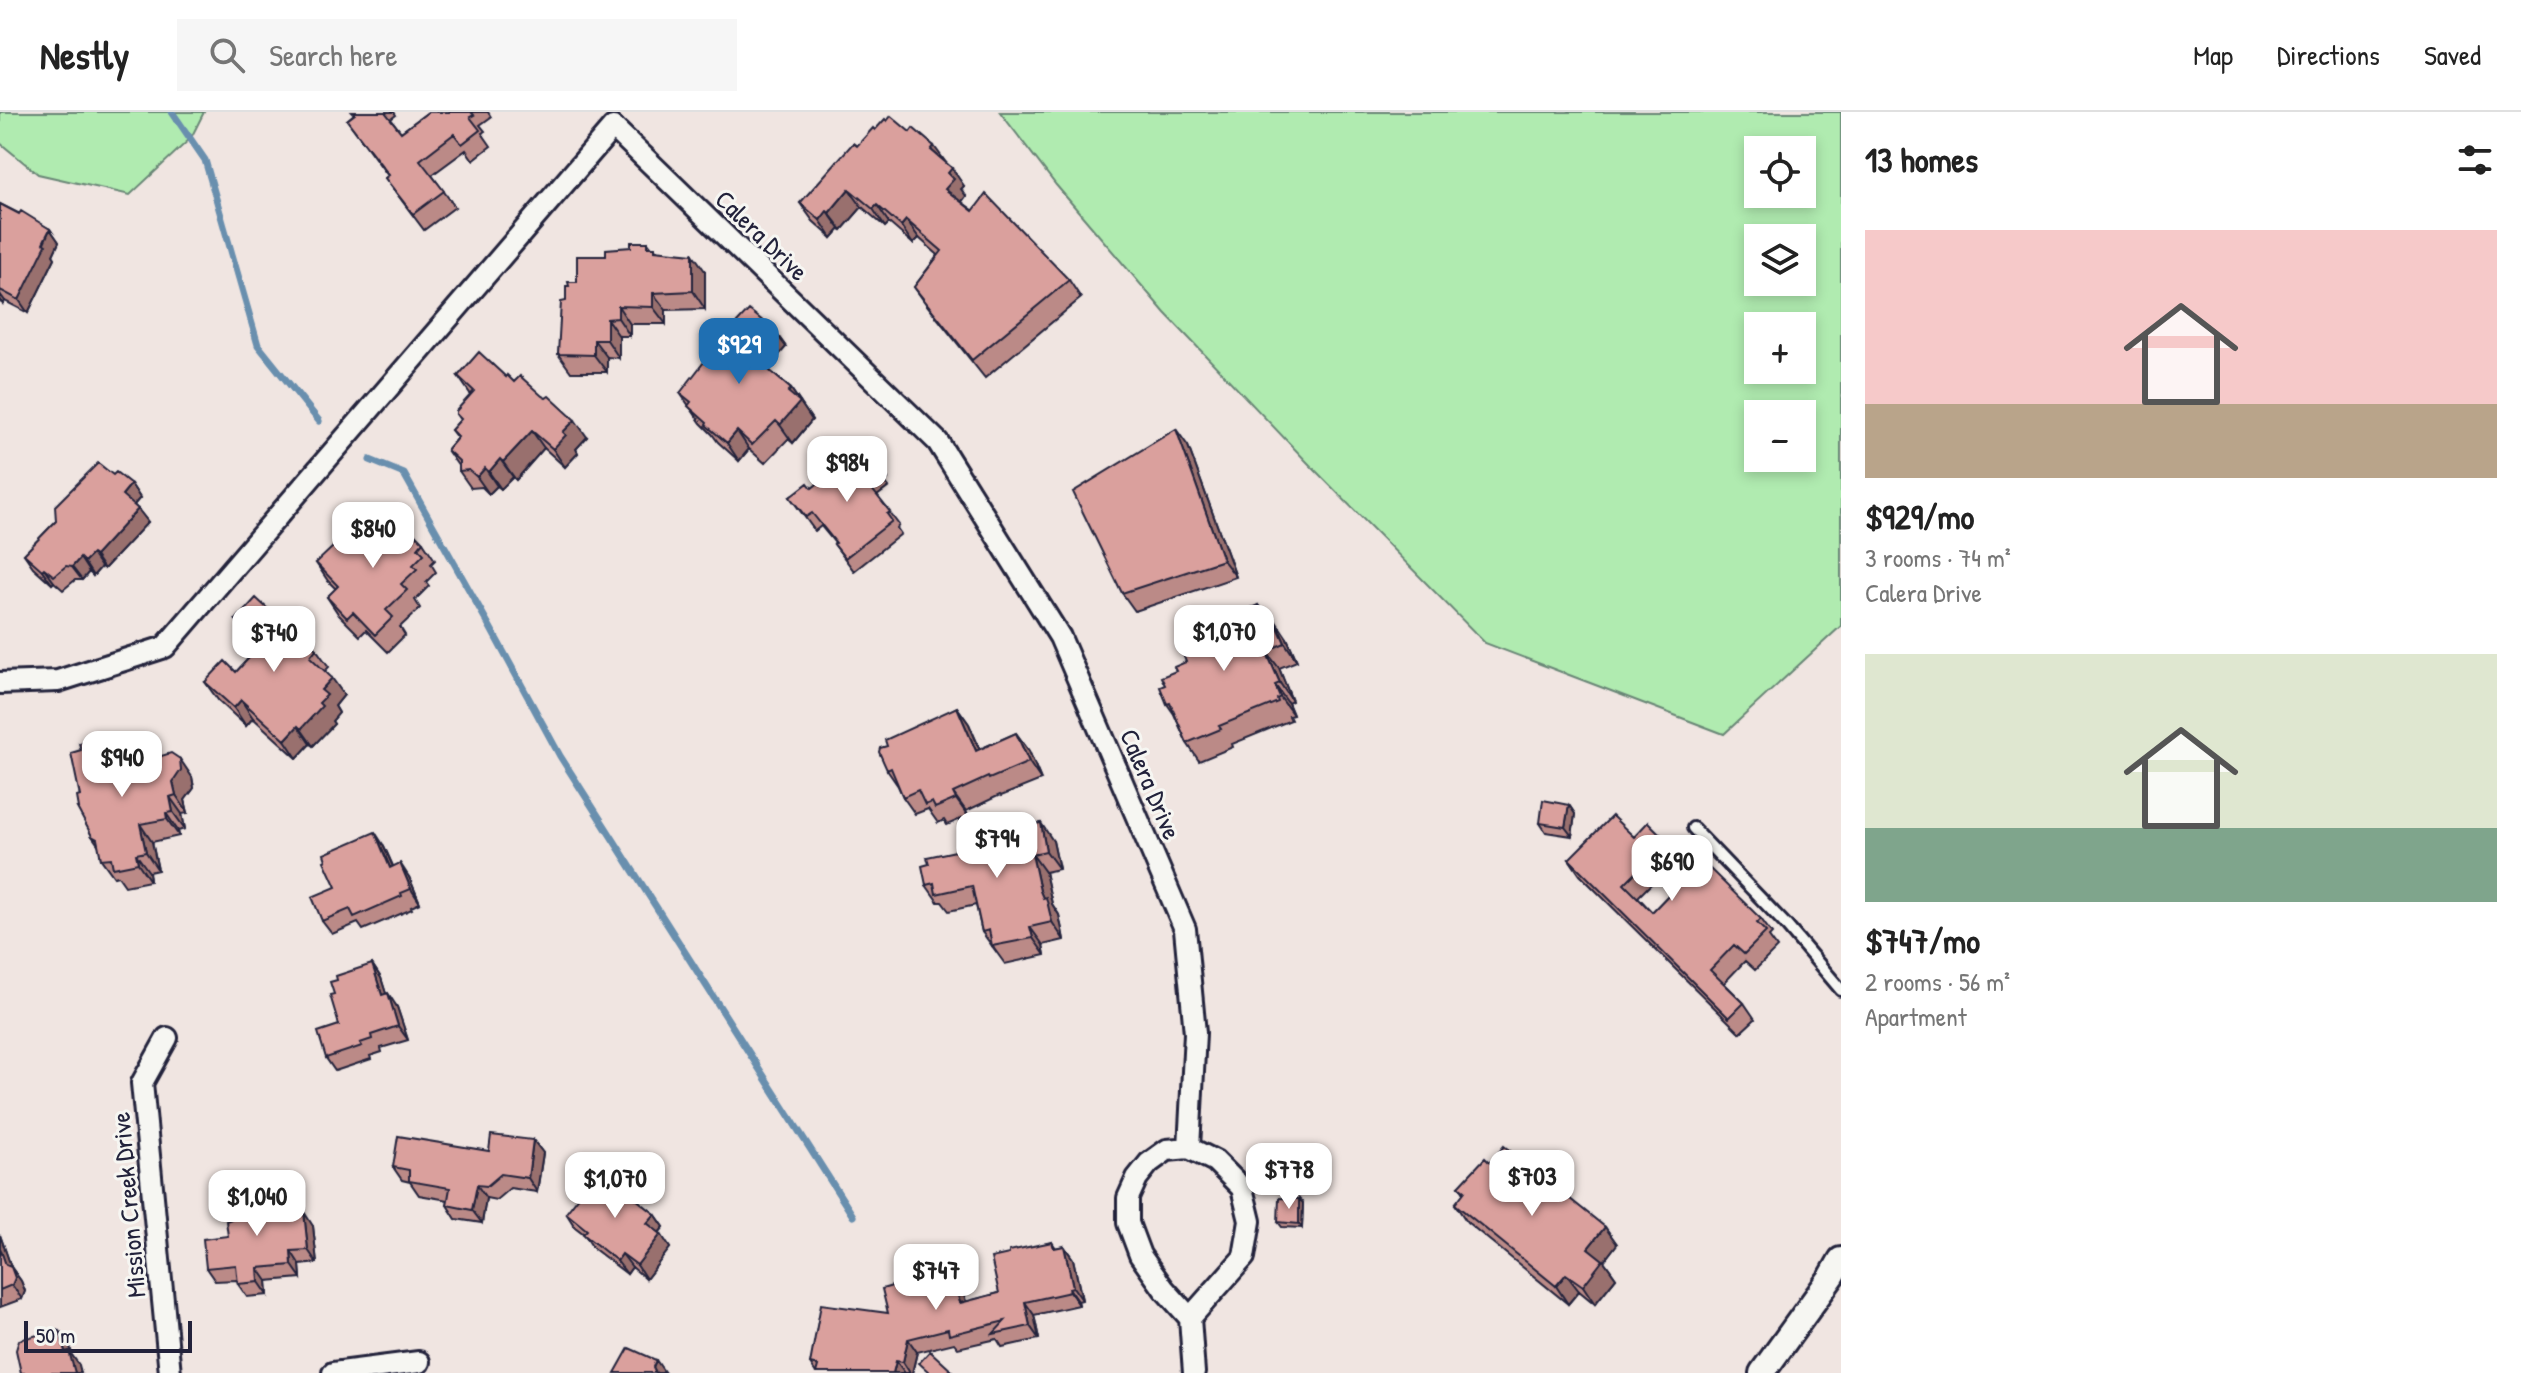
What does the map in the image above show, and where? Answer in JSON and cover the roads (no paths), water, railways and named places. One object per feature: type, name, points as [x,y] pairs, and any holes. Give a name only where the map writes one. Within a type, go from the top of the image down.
[{"type":"street","name":"Calera Drive","points":[[0,683],[58,681],[165,647],[613,127],[938,442],[1060,637],[1185,929],[1195,1033],[1189,1148]]},
{"type":"street","name":"Mission Creek Drive","points":[[167,1038],[142,1083],[170,1373]]},
{"type":"street","points":[[1190,1318],[1244,1257],[1250,1221],[1242,1188],[1215,1161],[1189,1148],[1167,1150],[1149,1163],[1137,1178],[1128,1198],[1128,1223],[1140,1255],[1190,1318],[1194,1373]]},
{"type":"street","points":[[1762,1373],[1841,1260]]},
{"type":"street","points":[[333,1373],[419,1362]]},
{"type":"lane","points":[[1693,828],[1786,925],[1841,990]]},
{"type":"waterway","points":[[172,112],[205,160],[258,345],[319,421]]},
{"type":"waterway","points":[[370,460],[404,474],[560,756],[853,1216]]}]
